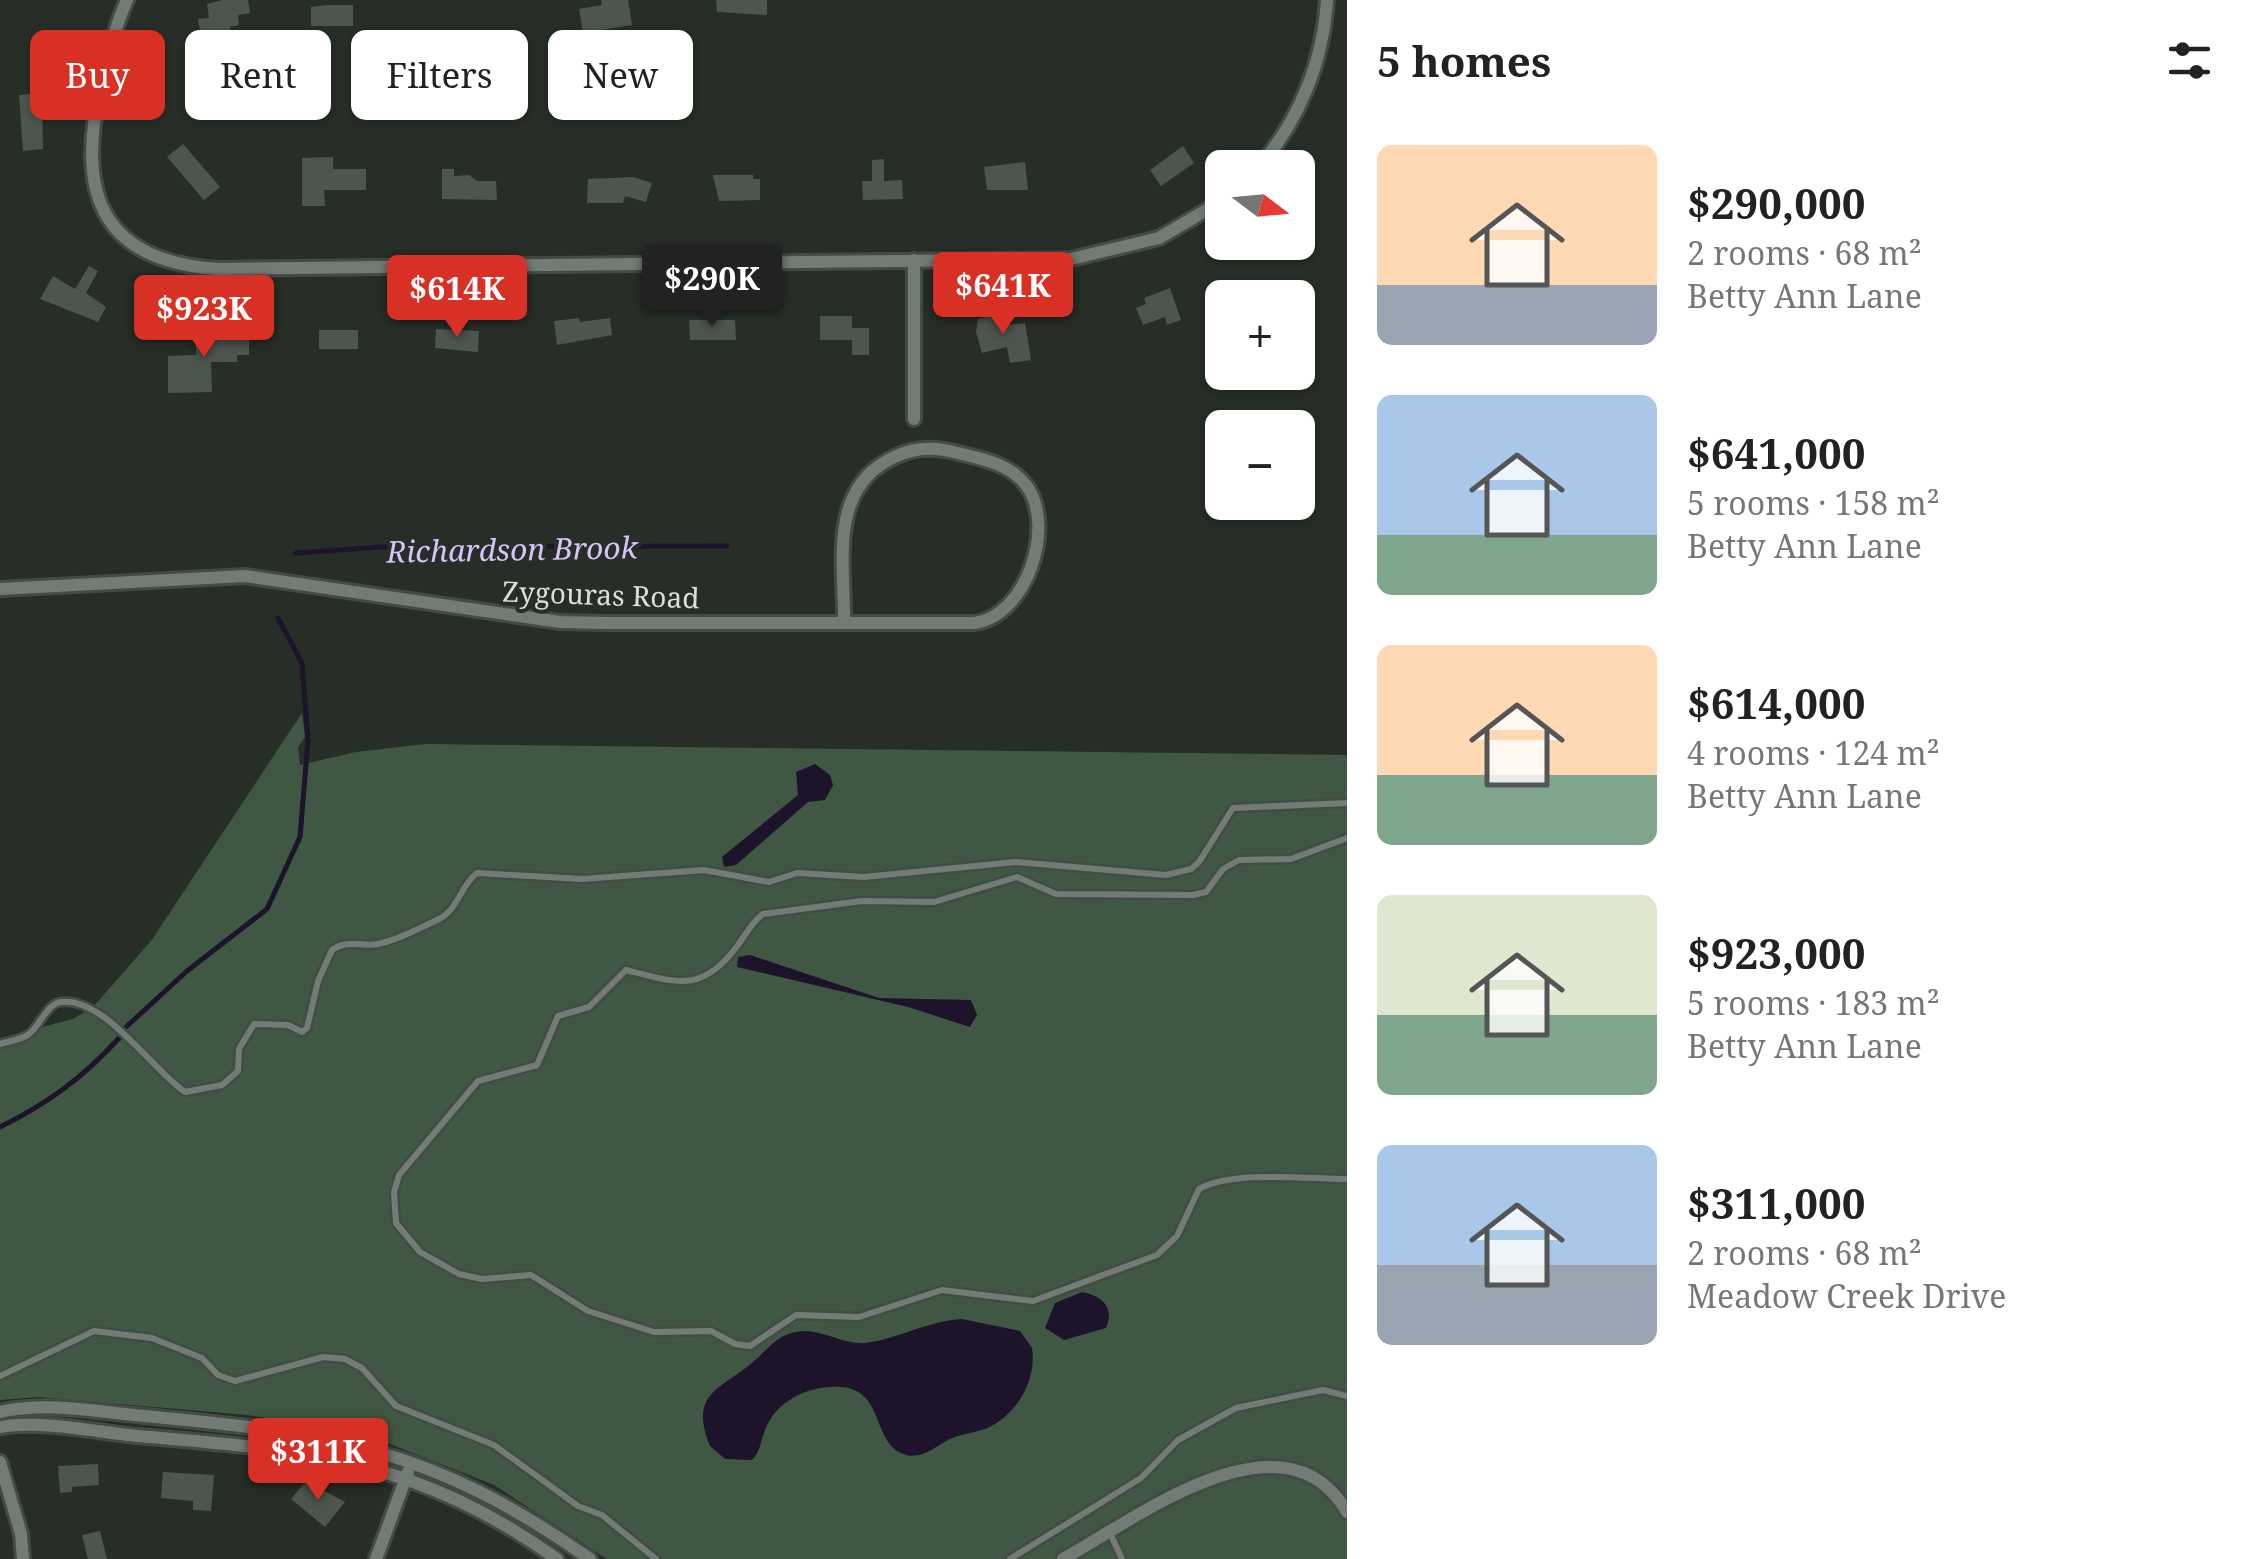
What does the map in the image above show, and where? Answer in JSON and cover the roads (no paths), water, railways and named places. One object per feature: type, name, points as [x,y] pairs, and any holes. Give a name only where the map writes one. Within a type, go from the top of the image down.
[{"type":"street","points":[[127,0],[92,127],[90,167],[112,222],[142,249],[159,258],[218,269],[1094,256],[1159,238],[1205,210]]},
{"type":"street","points":[[1270,150],[1302,100],[1318,58],[1327,0]]},
{"type":"street","points":[[914,260],[914,419]]},
{"type":"street","name":"Zygouras Road","points":[[0,589],[244,576],[548,622],[844,623],[974,622],[996,616],[1021,589],[1033,552],[1037,515],[1028,487],[992,462],[934,448],[908,452],[876,468],[853,490],[846,508],[844,623]]},
{"type":"street","points":[[0,1412],[49,1407],[325,1436],[413,1460],[483,1490],[590,1559]]},
{"type":"street","points":[[210,1442],[211,1422]]},
{"type":"street","points":[[0,1427],[302,1451],[406,1478],[469,1504],[558,1559]]},
{"type":"street","points":[[376,1559],[413,1460]]},
{"type":"street","points":[[0,1462],[21,1534],[23,1559]]},
{"type":"street","points":[[1063,1559],[1212,1478],[1244,1467],[1274,1465],[1300,1472],[1345,1507]]},
{"type":"lane","points":[[0,1044],[27,1036],[51,1006],[62,1001],[87,1006],[185,1092],[222,1085],[238,1071],[239,1049],[246,1031],[254,1024],[288,1025],[302,1032],[307,1028],[318,981],[332,950],[349,943],[378,944],[440,919],[456,904],[464,884],[477,873],[582,879],[704,870],[769,882],[797,873],[864,877],[1022,862],[1166,874],[1191,869],[1199,862],[1233,808],[1347,803]]},
{"type":"lane","points":[[1347,838],[1291,859],[1240,860],[1224,868],[1206,892],[1193,896],[1056,894],[1040,891],[1017,877],[934,902],[862,902],[763,914],[728,957],[702,978],[668,982],[626,970],[589,1006],[558,1016],[537,1065],[478,1082],[416,1152],[398,1175],[393,1208],[401,1232],[410,1242],[459,1274],[482,1279],[531,1274],[598,1315],[654,1332],[710,1330],[741,1346],[757,1344],[779,1322],[796,1315],[859,1316],[942,1290],[1032,1301],[1157,1255],[1178,1236],[1199,1188],[1206,1185],[1226,1180],[1347,1179]]},
{"type":"lane","points":[[0,1376],[94,1331],[152,1338],[202,1358],[218,1375],[235,1381],[323,1357],[345,1360],[362,1368],[396,1406],[494,1445],[578,1506],[602,1515],[656,1559]]},
{"type":"lane","points":[[1010,1559],[1141,1478],[1178,1440],[1236,1408],[1323,1390],[1347,1396]]},
{"type":"lane","points":[[1110,1533],[1122,1559]]},
{"type":"waterway","name":"Richardson Brook","points":[[296,553],[381,547],[727,546]]},
{"type":"waterway","name":"Richardson Brook","points":[[126,1027],[187,971],[267,909],[300,837],[308,740],[302,663],[278,618]]},
{"type":"waterway","name":"Richardson Brook","points":[[0,1127],[64,1088],[119,1038]]}]
